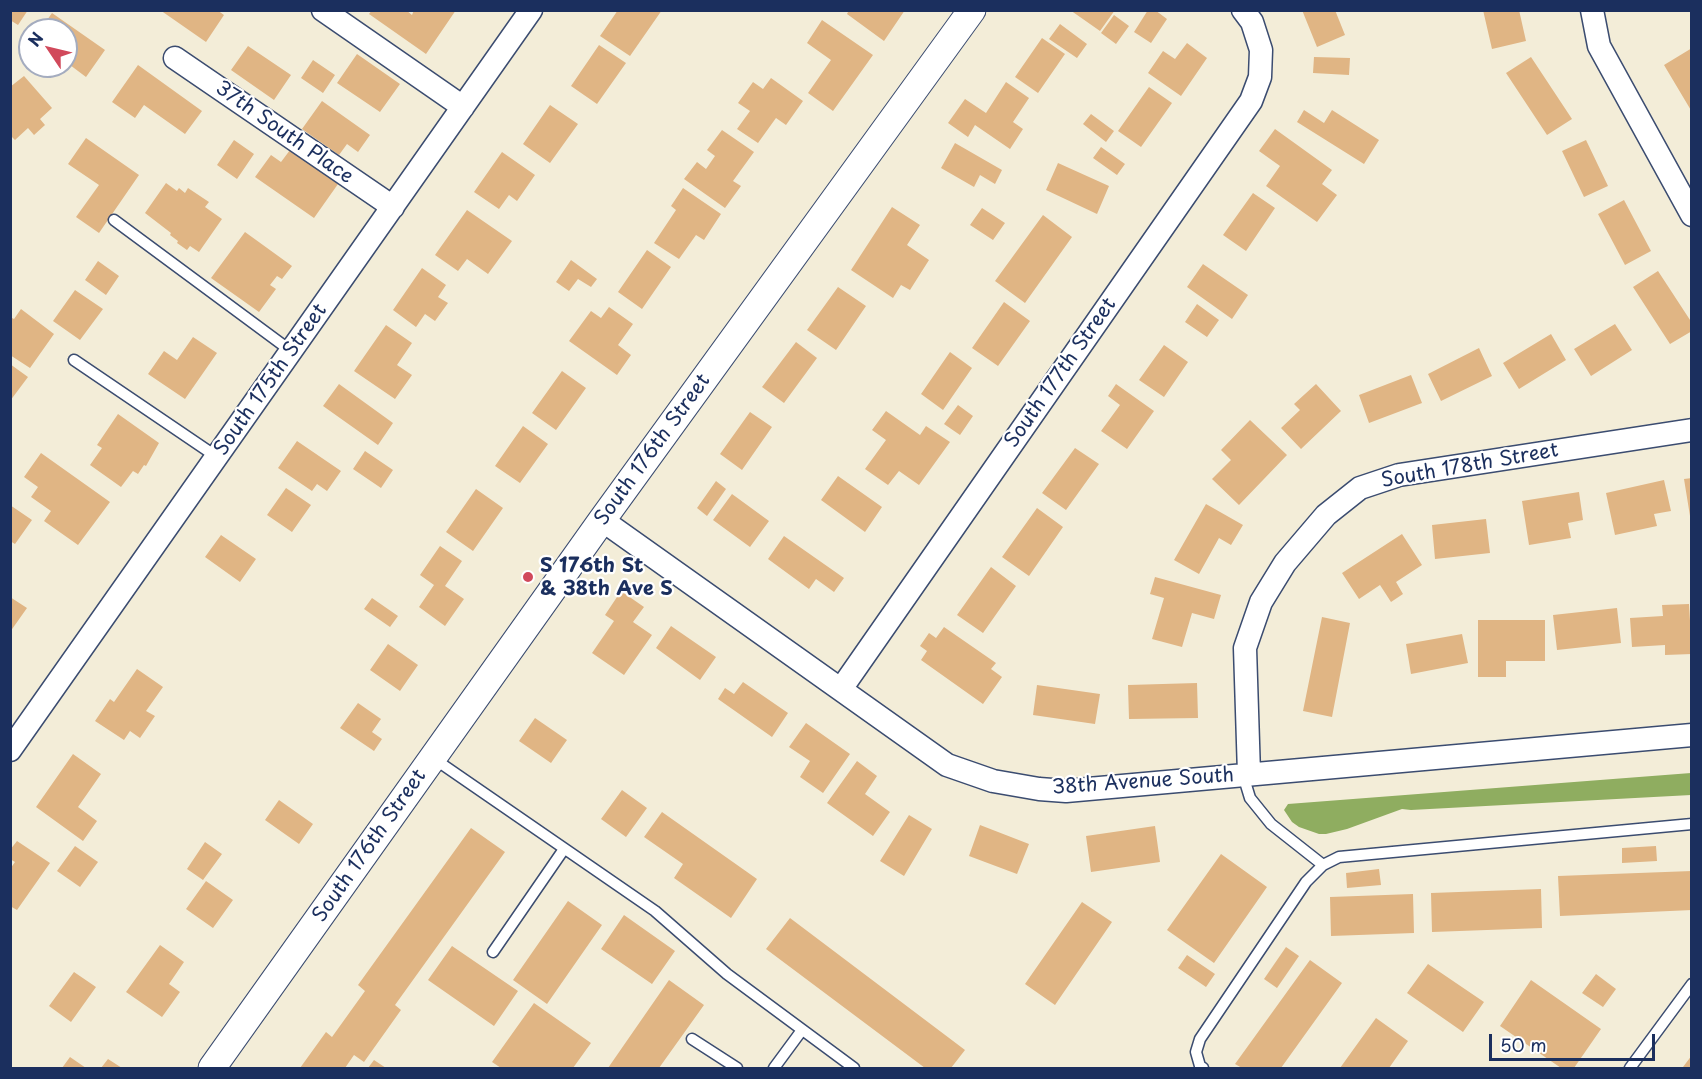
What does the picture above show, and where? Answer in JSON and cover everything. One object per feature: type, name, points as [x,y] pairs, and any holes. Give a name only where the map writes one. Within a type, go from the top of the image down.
[{"type":"street","points":[[323,10],[463,107]]},
{"type":"street","name":"South 175th Street","points":[[10,750],[531,10]]},
{"type":"street","name":"South 176th Street","points":[[219,1063],[602,520],[972,10]]},
{"type":"street","name":"South 177th Street","points":[[841,689],[1251,101],[1260,77],[1261,50],[1252,22],[1243,10]]},
{"type":"street","points":[[1592,10],[1599,46],[1692,215]]},
{"type":"street","name":"37th South Place","points":[[175,58],[393,207]]},
{"type":"street","name":"South 178th Street","points":[[1246,774],[1245,648],[1261,602],[1285,563],[1326,515],[1360,488],[1399,475],[1692,430]]},
{"type":"street","name":"38th Avenue South","points":[[602,520],[947,765],[993,781],[1066,791],[1692,735]]},
{"type":"lane","points":[[114,220],[291,351]]},
{"type":"lane","points":[[74,360],[217,457]]},
{"type":"lane","points":[[433,758],[656,911],[727,974],[854,1068]]},
{"type":"lane","points":[[1246,774],[1250,798],[1271,824],[1323,865]]},
{"type":"lane","points":[[1203,1068],[1200,1066],[1196,1052],[1200,1039],[1306,882],[1323,865],[1338,857],[1692,824]]},
{"type":"lane","points":[[493,952],[564,849]]},
{"type":"lane","points":[[1630,1068],[1692,984]]},
{"type":"lane","points":[[774,1068],[802,1030]]},
{"type":"lane","points":[[692,1039],[737,1068]]},
{"type":"green space","points":[[1691,773],[1691,795],[1402,809],[1347,829],[1326,834],[1299,827],[1292,822],[1284,810],[1288,804]]},
{"type":"building","points":[[10,10],[28,10],[23,18],[18,18],[18,25],[10,20]]},
{"type":"building","points":[[160,10],[217,10],[224,15],[206,42]]},
{"type":"building","points":[[372,10],[406,10],[412,15],[414,10],[456,10],[426,54],[369,14]]},
{"type":"building","points":[[618,10],[662,10],[630,56],[600,36]]},
{"type":"building","points":[[849,10],[905,10],[884,41],[847,14]]},
{"type":"building","points":[[1070,10],[1115,10],[1100,31]]},
{"type":"building","points":[[1148,10],[1155,10],[1167,19],[1151,43],[1134,32]]},
{"type":"building","points":[[1302,10],[1335,10],[1345,35],[1317,47]]},
{"type":"building","points":[[1483,10],[1519,10],[1526,41],[1492,49]]},
{"type":"building","points":[[52,13],[59,18],[48,18]]},
{"type":"building","points":[[1114,15],[1129,26],[1116,44],[1101,33]]},
{"type":"building","points":[[822,20],[873,55],[833,111],[808,93],[831,60],[807,43]]},
{"type":"building","points":[[1060,24],[1087,44],[1077,58],[1049,39]]},
{"type":"building","points":[[78,31],[105,50],[86,77],[78,71]]},
{"type":"building","points":[[1042,38],[1065,54],[1038,93],[1015,77]]},
{"type":"building","points":[[1187,43],[1207,58],[1181,96],[1148,73],[1163,51],[1175,59]]},
{"type":"building","points":[[599,45],[626,63],[597,104],[571,86]]},
{"type":"building","points":[[248,46],[291,75],[274,100],[231,70]]},
{"type":"building","points":[[1692,48],[1692,112],[1664,65]]},
{"type":"building","points":[[357,54],[400,84],[380,112],[337,83]]},
{"type":"building","points":[[1314,57],[1350,58],[1349,75],[1313,73]]},
{"type":"building","points":[[1531,57],[1572,119],[1547,135],[1506,73]]},
{"type":"building","points":[[313,60],[335,75],[323,93],[301,78]]},
{"type":"building","points":[[138,65],[202,111],[185,134],[144,105],[135,118],[112,102]]},
{"type":"building","points":[[21,78],[26,78],[52,108],[40,119],[45,125],[34,135],[28,128],[15,140],[10,135],[10,87]]},
{"type":"building","points":[[771,78],[803,101],[786,125],[776,118],[758,143],[737,129],[750,111],[738,103],[753,82],[763,89]]},
{"type":"building","points":[[1006,82],[1029,98],[1013,122],[1023,129],[1010,149],[975,125],[968,137],[948,123],[965,99],[986,113]]},
{"type":"building","points":[[1149,87],[1172,103],[1141,147],[1118,131]]},
{"type":"building","points":[[322,101],[370,135],[358,152],[347,144],[339,155],[302,129]]},
{"type":"building","points":[[550,105],[578,124],[550,163],[523,144]]},
{"type":"building","points":[[1304,110],[1324,123],[1332,110],[1379,140],[1364,164],[1297,122]]},
{"type":"building","points":[[1091,114],[1114,131],[1106,142],[1083,124]]},
{"type":"building","points":[[1275,129],[1332,170],[1322,184],[1337,195],[1317,222],[1266,186],[1280,166],[1259,151]]},
{"type":"building","points":[[722,130],[754,152],[733,181],[741,186],[725,208],[684,179],[697,162],[706,169],[715,156],[707,150]]},
{"type":"building","points":[[86,138],[139,175],[99,233],[76,217],[99,185],[68,164]]},
{"type":"building","points":[[234,140],[254,154],[237,179],[217,165]]},
{"type":"building","points":[[1586,140],[1608,186],[1584,197],[1562,151]]},
{"type":"building","points":[[955,143],[1002,170],[995,184],[980,175],[974,187],[941,168]]},
{"type":"building","points":[[1101,147],[1125,164],[1117,175],[1093,158]]},
{"type":"building","points":[[290,150],[338,184],[314,218],[255,177],[271,155],[281,162]]},
{"type":"building","points":[[502,152],[535,175],[517,201],[509,195],[499,209],[474,192]]},
{"type":"building","points":[[1058,163],[1109,186],[1097,214],[1046,190]]},
{"type":"building","points":[[166,183],[177,191],[179,188],[185,193],[188,188],[209,202],[205,207],[222,219],[199,252],[190,246],[187,250],[177,243],[178,241],[170,235],[171,233],[145,213]]},
{"type":"building","points":[[683,188],[721,214],[704,240],[696,235],[679,259],[654,243],[676,210],[671,206]]},
{"type":"building","points":[[1253,193],[1275,208],[1246,251],[1223,235]]},
{"type":"building","points":[[1624,200],[1651,251],[1625,265],[1598,214]]},
{"type":"building","points":[[892,207],[920,225],[907,245],[929,260],[910,290],[901,285],[893,298],[851,270]]},
{"type":"building","points":[[982,208],[1005,223],[993,240],[970,225]]},
{"type":"building","points":[[467,210],[512,241],[488,274],[467,259],[458,271],[435,255]]},
{"type":"building","points":[[1043,215],[1072,237],[1025,303],[995,281]]},
{"type":"building","points":[[245,232],[292,266],[282,279],[277,276],[270,285],[276,289],[259,312],[211,278]]},
{"type":"building","points":[[647,250],[671,267],[642,309],[618,292]]},
{"type":"building","points":[[571,260],[597,279],[591,287],[578,279],[569,291],[556,282]]},
{"type":"building","points":[[98,261],[119,276],[106,295],[85,280]]},
{"type":"building","points":[[1203,264],[1248,295],[1232,319],[1187,287]]},
{"type":"building","points":[[422,268],[446,285],[438,297],[448,303],[435,321],[425,314],[416,327],[393,310]]},
{"type":"building","points":[[1658,271],[1692,323],[1692,331],[1670,344],[1633,287]]},
{"type":"building","points":[[838,287],[866,306],[836,350],[807,330]]},
{"type":"building","points":[[75,290],[103,309],[80,340],[53,321]]},
{"type":"building","points":[[1004,302],[1030,321],[998,366],[972,348]]},
{"type":"building","points":[[1197,304],[1219,320],[1207,337],[1185,322]]},
{"type":"building","points":[[609,307],[633,324],[618,345],[631,355],[617,375],[569,341],[591,311],[601,318]]},
{"type":"building","points":[[21,309],[54,334],[30,368],[10,355],[10,317],[14,319]]},
{"type":"building","points":[[1615,324],[1632,350],[1591,376],[1574,349]]},
{"type":"building","points":[[386,325],[412,343],[397,365],[412,375],[395,399],[354,371]]},
{"type":"building","points":[[1551,334],[1566,360],[1519,389],[1503,363]]},
{"type":"building","points":[[193,337],[217,353],[185,399],[148,374],[164,351],[177,360]]},
{"type":"building","points":[[796,342],[817,358],[784,403],[762,387]]},
{"type":"building","points":[[1164,345],[1188,362],[1164,397],[1139,380]]},
{"type":"building","points":[[1479,348],[1492,376],[1441,401],[1428,374]]},
{"type":"building","points":[[950,352],[972,368],[943,410],[921,394]]},
{"type":"building","points":[[10,364],[28,377],[10,401]]},
{"type":"building","points":[[562,371],[586,388],[556,430],[532,413]]},
{"type":"building","points":[[1411,375],[1422,403],[1369,423],[1359,395]]},
{"type":"building","points":[[339,384],[393,423],[378,445],[323,406]]},
{"type":"building","points":[[1116,384],[1154,411],[1127,449],[1101,431],[1120,405],[1108,396]]},
{"type":"building","points":[[1316,384],[1341,411],[1301,449],[1281,428],[1300,410],[1294,404]]},
{"type":"building","points":[[958,405],[973,416],[960,435],[944,424]]},
{"type":"building","points":[[886,411],[920,435],[926,426],[950,442],[919,485],[899,471],[888,485],[865,469],[886,440],[872,430]]},
{"type":"building","points":[[750,412],[772,427],[742,470],[720,454]]},
{"type":"building","points":[[118,414],[159,443],[146,466],[144,465],[138,474],[133,471],[121,487],[90,465],[102,448],[97,445]]},
{"type":"building","points":[[1250,420],[1287,455],[1239,505],[1212,479],[1231,460],[1221,450]]},
{"type":"building","points":[[523,426],[548,444],[520,483],[495,466]]},
{"type":"building","points":[[297,441],[341,471],[327,491],[317,484],[312,491],[278,468]]},
{"type":"building","points":[[1075,448],[1099,464],[1066,510],[1042,493]]},
{"type":"building","points":[[365,451],[393,470],[381,488],[353,469]]},
{"type":"building","points":[[41,453],[110,502],[78,545],[44,521],[51,511],[31,497],[38,487],[24,477]]},
{"type":"building","points":[[838,476],[882,507],[865,532],[821,500]]},
{"type":"building","points":[[1692,478],[1692,516],[1690,516],[1684,479]]},
{"type":"building","points":[[1664,480],[1671,511],[1654,514],[1657,526],[1615,535],[1606,493]]},
{"type":"building","points":[[716,481],[726,489],[707,516],[697,508]]},
{"type":"building","points":[[286,488],[311,505],[292,532],[267,515]]},
{"type":"building","points":[[476,489],[503,508],[473,551],[446,532]]},
{"type":"building","points":[[1579,492],[1583,520],[1568,523],[1571,538],[1529,545],[1522,501]]},
{"type":"building","points":[[732,494],[769,521],[750,547],[713,520]]},
{"type":"building","points":[[1206,504],[1243,525],[1231,545],[1219,538],[1199,574],[1174,560]]},
{"type":"building","points":[[10,505],[32,520],[15,544],[10,541]]},
{"type":"building","points":[[1037,508],[1063,527],[1029,576],[1002,557]]},
{"type":"building","points":[[1486,519],[1490,553],[1435,559],[1432,525]]},
{"type":"building","points":[[1402,534],[1422,565],[1396,582],[1403,594],[1391,602],[1380,585],[1359,599],[1342,573]]},
{"type":"building","points":[[221,535],[256,559],[240,582],[205,557]]},
{"type":"building","points":[[784,536],[844,578],[834,592],[816,579],[809,589],[768,559]]},
{"type":"building","points":[[440,546],[462,561],[445,586],[464,599],[445,626],[419,607],[434,585],[420,575]]},
{"type":"building","points":[[991,567],[1016,586],[983,633],[957,615]]},
{"type":"building","points":[[1155,577],[1221,595],[1214,619],[1192,613],[1182,647],[1152,639],[1164,598],[1150,594]]},
{"type":"building","points":[[621,591],[644,607],[633,622],[652,635],[624,675],[592,653],[614,621],[605,615]]},
{"type":"building","points":[[10,597],[27,608],[10,632]]},
{"type":"building","points":[[372,598],[398,616],[390,627],[364,609]]},
{"type":"building","points":[[1689,604],[1692,654],[1665,655],[1665,645],[1632,647],[1630,618],[1663,616],[1662,605]]},
{"type":"building","points":[[1617,608],[1621,643],[1557,650],[1553,615]]},
{"type":"building","points":[[1322,617],[1350,623],[1332,717],[1303,711]]},
{"type":"building","points":[[1478,620],[1545,620],[1545,661],[1506,661],[1506,677],[1478,677]]},
{"type":"building","points":[[671,626],[716,657],[700,680],[656,648]]},
{"type":"building","points":[[944,627],[996,663],[991,669],[1002,677],[983,704],[921,660],[927,651],[920,646],[929,633],[936,638]]},
{"type":"building","points":[[1462,634],[1468,663],[1411,674],[1406,644]]},
{"type":"building","points":[[388,644],[418,665],[400,691],[370,670]]},
{"type":"building","points":[[137,669],[163,687],[146,711],[155,716],[140,738],[130,731],[124,740],[95,721],[110,699],[114,702]]},
{"type":"building","points":[[743,682],[788,713],[772,737],[718,699],[725,688],[734,694]]},
{"type":"building","points":[[1197,683],[1198,718],[1129,719],[1128,685]]},
{"type":"building","points":[[1037,685],[1100,694],[1095,724],[1033,715]]},
{"type":"building","points":[[358,703],[381,719],[372,732],[382,739],[374,751],[340,728]]},
{"type":"building","points":[[535,718],[567,740],[551,763],[519,741]]},
{"type":"building","points":[[806,723],[850,754],[823,793],[800,777],[810,761],[789,747]]},
{"type":"building","points":[[73,754],[101,774],[78,807],[97,821],[83,841],[36,807]]},
{"type":"building","points":[[857,761],[877,776],[865,794],[890,812],[873,836],[827,803]]},
{"type":"building","points":[[622,790],[647,808],[626,837],[601,819]]},
{"type":"building","points":[[279,800],[313,824],[299,844],[265,820]]},
{"type":"building","points":[[662,812],[757,879],[731,918],[674,878],[683,864],[644,837]]},
{"type":"building","points":[[909,815],[932,829],[904,876],[880,861]]},
{"type":"building","points":[[980,825],[1029,844],[1017,874],[969,856]]},
{"type":"building","points":[[1155,826],[1160,862],[1091,872],[1086,836]]},
{"type":"building","points":[[471,828],[505,852],[395,1005],[401,1010],[364,1062],[354,1055],[345,1068],[300,1068],[326,1032],[332,1037],[365,991],[358,985]]},
{"type":"building","points":[[17,841],[50,863],[17,910],[10,906],[10,869],[15,862],[10,859],[10,850]]},
{"type":"building","points":[[205,842],[222,854],[203,880],[187,869]]},
{"type":"building","points":[[75,846],[98,862],[80,887],[57,871]]},
{"type":"building","points":[[1656,846],[1657,861],[1622,863],[1622,848]]},
{"type":"building","points":[[1221,854],[1267,887],[1214,963],[1167,930]]},
{"type":"building","points":[[1379,869],[1381,885],[1347,888],[1346,873]]},
{"type":"building","points":[[1692,871],[1692,910],[1560,916],[1558,876]]},
{"type":"building","points":[[206,881],[233,900],[213,928],[186,909]]},
{"type":"building","points":[[1541,889],[1542,928],[1432,932],[1431,893]]},
{"type":"building","points":[[1413,894],[1414,933],[1331,936],[1330,897]]},
{"type":"building","points":[[568,901],[602,925],[547,1004],[513,980]]},
{"type":"building","points":[[1082,902],[1112,922],[1055,1005],[1025,984]]},
{"type":"building","points":[[624,915],[675,951],[652,984],[601,949]]},
{"type":"building","points":[[790,918],[965,1050],[951,1068],[925,1068],[766,949]]},
{"type":"building","points":[[160,945],[184,962],[169,984],[180,992],[162,1017],[126,992]]},
{"type":"building","points":[[452,946],[518,991],[494,1026],[428,980]]},
{"type":"building","points":[[1286,947],[1299,956],[1277,988],[1264,979]]},
{"type":"building","points":[[1187,955],[1215,974],[1206,987],[1178,968]]},
{"type":"building","points":[[1310,960],[1342,983],[1281,1068],[1242,1068],[1235,1064]]},
{"type":"building","points":[[1428,964],[1484,1002],[1463,1032],[1407,993]]},
{"type":"building","points":[[74,972],[96,987],[71,1022],[49,1006]]},
{"type":"building","points":[[1596,974],[1616,989],[1603,1007],[1582,993]]},
{"type":"building","points":[[669,980],[704,1005],[659,1068],[608,1068]]},
{"type":"building","points":[[1531,980],[1601,1029],[1574,1068],[1561,1068],[1500,1026]]},
{"type":"building","points":[[534,1003],[591,1043],[573,1068],[501,1068],[492,1062]]},
{"type":"building","points":[[1376,1018],[1408,1041],[1389,1068],[1340,1068]]},
{"type":"building","points":[[1692,1055],[1692,1068],[1683,1067]]},
{"type":"building","points":[[70,1057],[86,1068],[62,1068]]},
{"type":"building","points":[[108,1059],[122,1068],[101,1068]]},
{"type":"building","points":[[374,1060],[386,1068],[368,1068]]},
{"type":"place","name":"S 176th St & 38th Ave S","points":[[528,577]]}]
